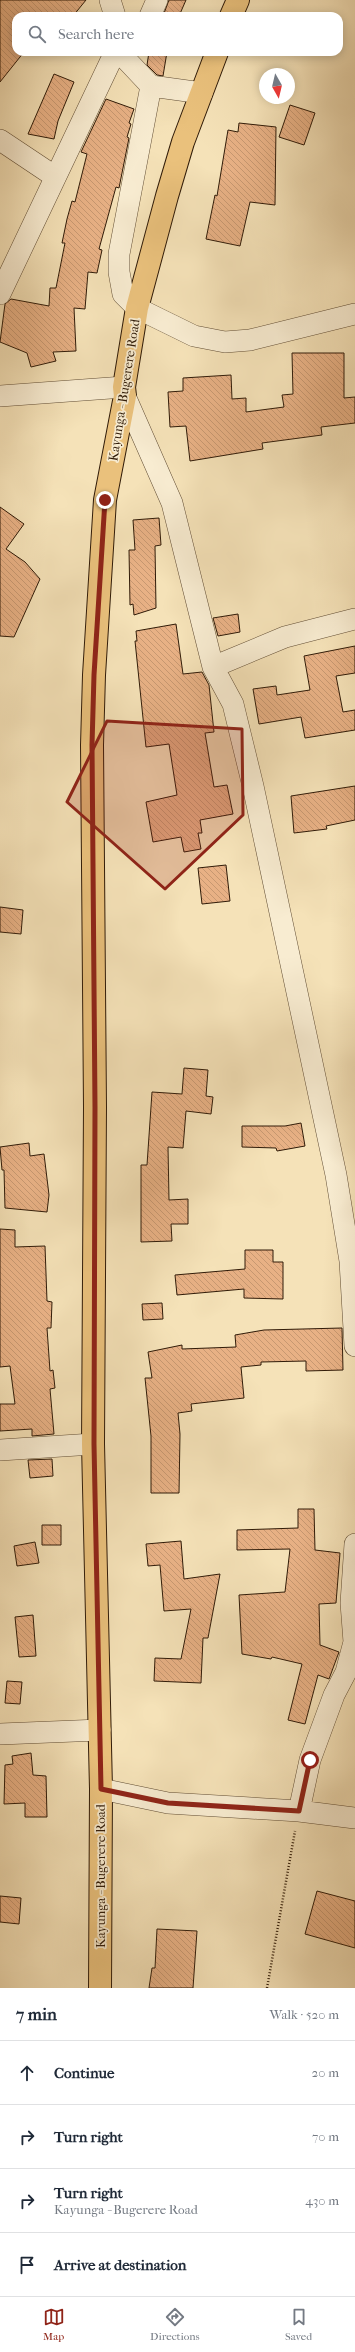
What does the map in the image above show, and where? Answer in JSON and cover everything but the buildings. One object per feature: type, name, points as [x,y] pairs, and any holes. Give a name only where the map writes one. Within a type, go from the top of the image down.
[{"type":"main road","points":[[233,12],[238,0]]},
{"type":"main road","name":"Kayunga - Bugerere Road","points":[[100,1988],[101,1789],[94,1444],[95,1099],[92,745],[94,675],[105,500],[125,392],[137,308],[183,142],[216,56]]},
{"type":"street","points":[[110,0],[114,12]]},
{"type":"street","points":[[152,12],[157,0]]},
{"type":"street","points":[[0,294],[54,176],[124,56]]},
{"type":"street","points":[[126,56],[151,86],[202,92]]},
{"type":"street","points":[[151,86],[119,254],[119,272],[123,294],[137,308],[194,336],[225,342],[250,340],[355,314]]},
{"type":"street","points":[[0,140],[54,176]]},
{"type":"street","points":[[0,396],[125,392],[172,503],[213,667],[233,704],[253,786],[353,1261],[355,1346]]},
{"type":"street","points":[[213,667],[285,636],[355,619]]},
{"type":"street","points":[[0,1450],[94,1444]]},
{"type":"street","points":[[299,1811],[310,1760],[334,1695],[346,1672],[354,1642],[351,1603],[355,1544]]},
{"type":"street","points":[[0,1734],[100,1730]]},
{"type":"street","points":[[101,1789],[168,1803],[299,1811],[355,1818]]},
{"type":"path","points":[[267,1988],[299,1811]]},
{"type":"highlighted area","points":[[107,721],[242,729],[243,815],[165,889],[67,802]]},
{"type":"route","points":[[105,500],[94,675],[92,745],[95,1107],[94,1444],[101,1789],[168,1803],[299,1811],[310,1760]]}]
